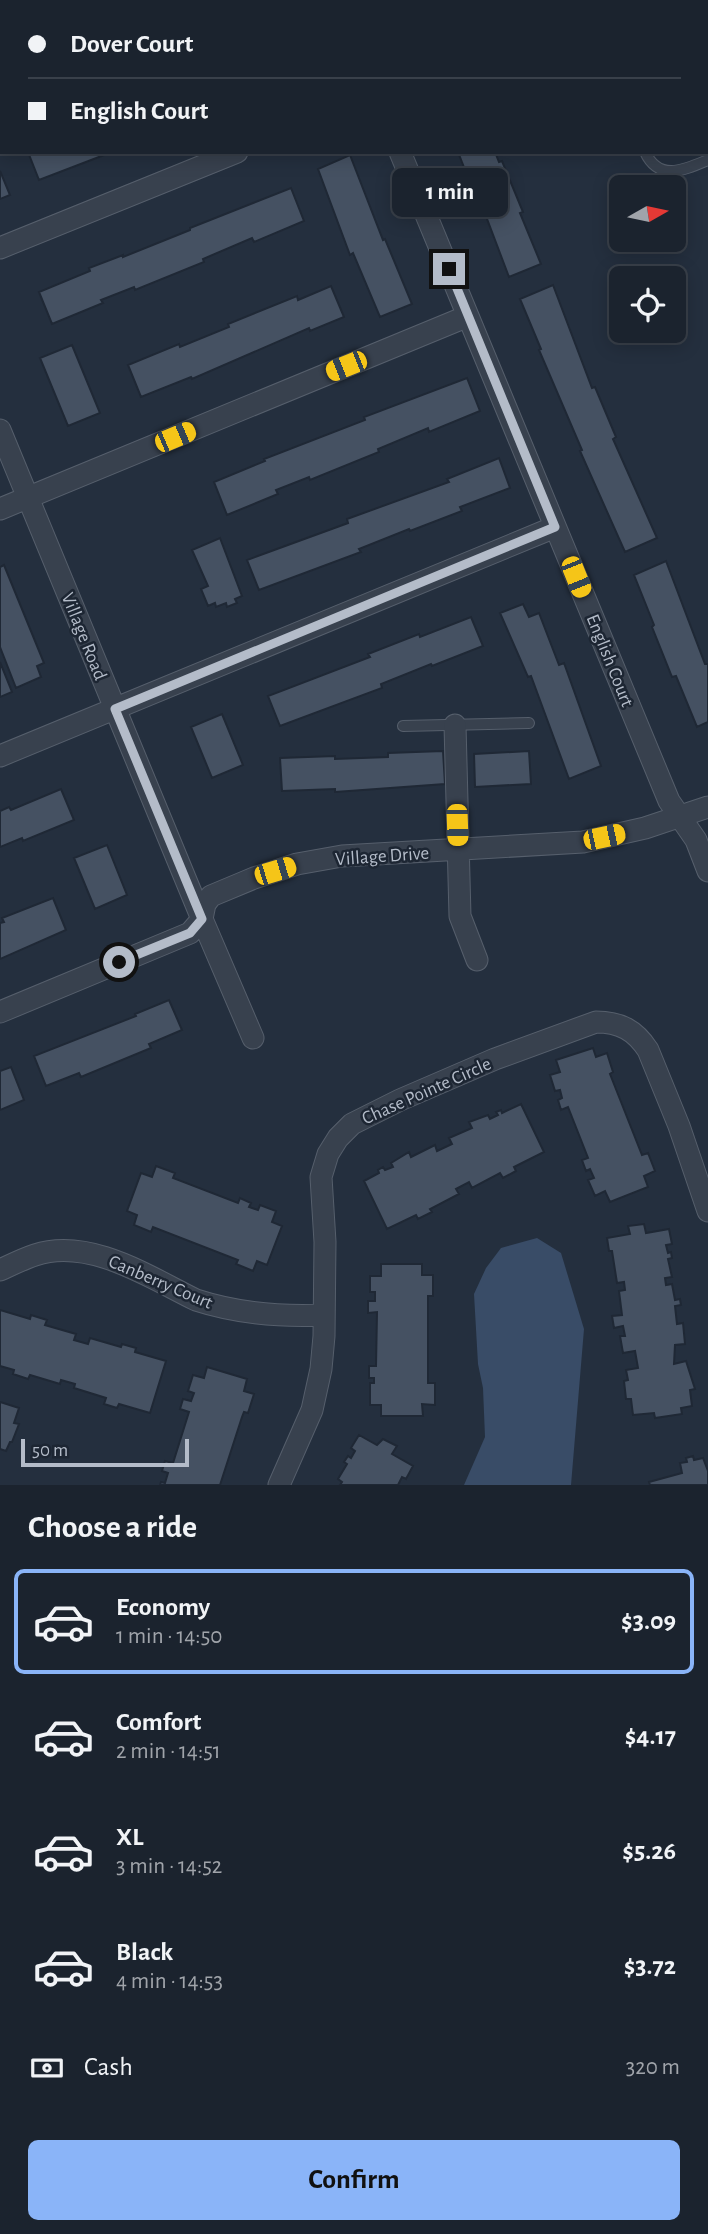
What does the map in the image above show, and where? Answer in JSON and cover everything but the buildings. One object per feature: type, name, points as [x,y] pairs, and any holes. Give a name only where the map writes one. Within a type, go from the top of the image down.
[{"type":"street","points":[[0,248],[232,154]]},
{"type":"street","name":"English Court","points":[[401,154],[669,801],[696,840],[708,871]]},
{"type":"street","points":[[0,509],[468,316]]},
{"type":"street","name":"Village Road","points":[[0,430],[202,919]]},
{"type":"street","points":[[0,756],[555,527]]},
{"type":"street","points":[[455,725],[460,916],[477,960]]},
{"type":"street","name":"Village Drive","points":[[0,1012],[190,933],[202,919],[205,904],[211,896],[297,864],[342,856],[583,842],[645,828],[708,807]]},
{"type":"street","points":[[202,919],[253,1038]]},
{"type":"street","name":"Chase Pointe Circle","points":[[279,1485],[312,1410],[321,1370],[325,1242],[321,1177],[328,1154],[338,1138],[352,1124],[495,1059],[596,1022],[613,1022],[628,1028],[641,1039],[648,1050],[708,1211]]},
{"type":"street","name":"Canberry Court","points":[[0,1270],[36,1254],[61,1250],[87,1252],[107,1257],[211,1305],[274,1316],[324,1315]]},
{"type":"lane","points":[[646,154],[650,164],[674,172],[708,160]]},
{"type":"lane","points":[[403,726],[529,723]]},
{"type":"water","points":[[537,1238],[561,1253],[584,1329],[571,1485],[464,1485],[485,1437],[474,1294],[486,1268],[501,1248]]},
{"type":"route","points":[[119,962],[190,933],[202,919],[115,709],[555,527],[449,269]]}]
